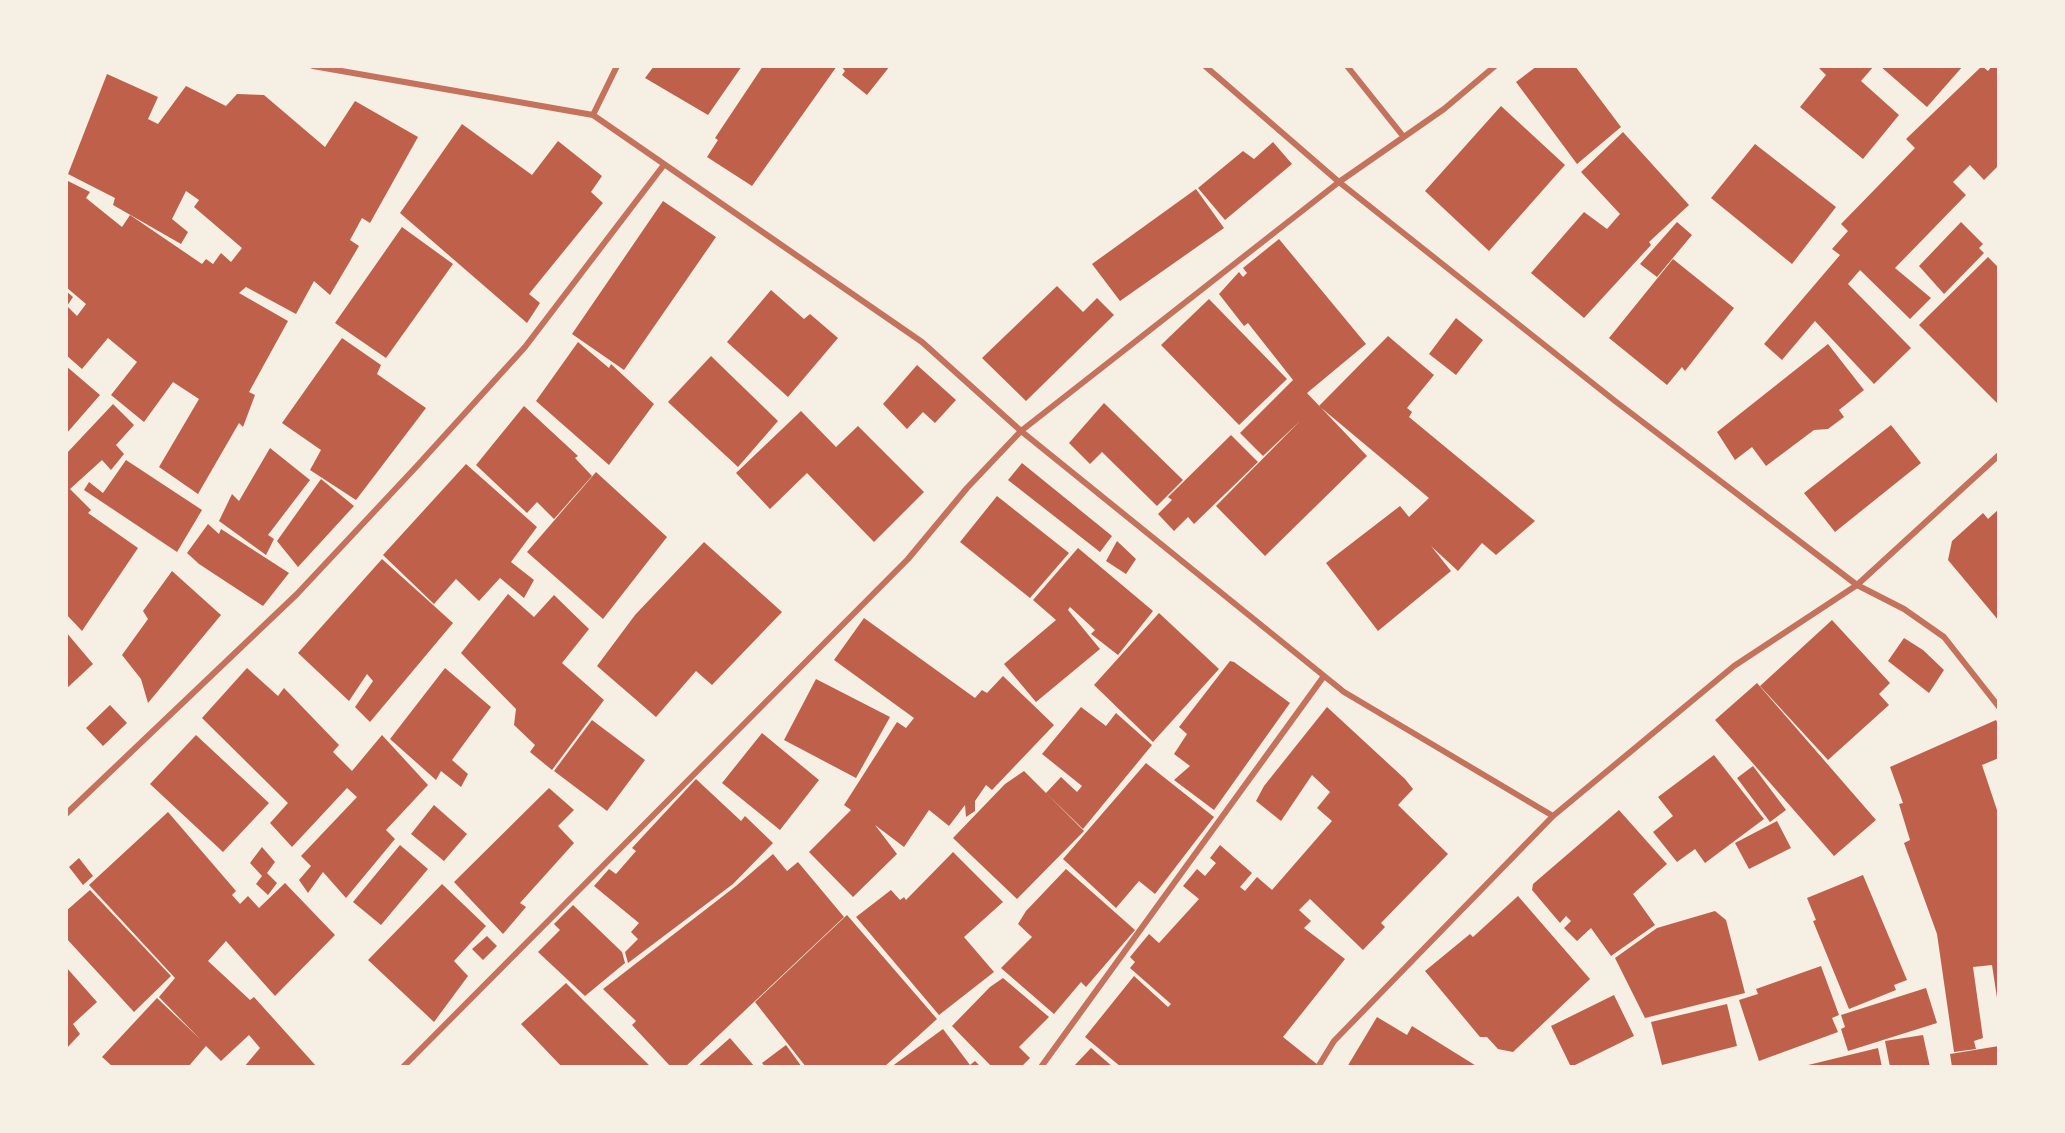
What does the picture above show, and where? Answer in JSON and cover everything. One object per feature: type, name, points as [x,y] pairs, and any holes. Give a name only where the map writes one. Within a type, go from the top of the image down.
[{"type":"street","points":[[313,66],[593,115],[663,166],[922,342],[1022,431],[1344,692],[1553,816]]},
{"type":"street","points":[[593,115],[617,66]]},
{"type":"street","points":[[1205,66],[1339,182],[1615,401],[1857,585],[1904,609],[1944,637],[1999,707]]},
{"type":"street","points":[[1347,66],[1402,136]]},
{"type":"street","points":[[403,1067],[908,559],[967,488],[1022,431],[1339,182],[1444,108],[1495,66]]},
{"type":"street","points":[[66,814],[297,594],[417,467],[525,347],[663,166]]},
{"type":"street","points":[[1318,1067],[1334,1041],[1553,816],[1734,666],[1857,585],[1999,455]]},
{"type":"street","points":[[1041,1067],[1324,676]]},
{"type":"building","points":[[654,66],[742,66],[708,115],[645,78]]},
{"type":"building","points":[[763,66],[837,66],[752,186],[707,157],[718,140],[715,138]]},
{"type":"building","points":[[841,66],[890,66],[867,95],[842,75],[845,71]]},
{"type":"building","points":[[1537,66],[1575,66],[1621,127],[1577,164],[1516,82]]},
{"type":"building","points":[[1820,66],[1874,66],[1861,81],[1899,115],[1863,159],[1800,107],[1826,75],[1819,68]]},
{"type":"building","points":[[1880,66],[1963,66],[1927,107]]},
{"type":"building","points":[[1982,66],[1988,71],[1992,66],[1999,66],[1999,165],[1984,180],[1970,165],[1953,182],[1966,195],[1895,268],[1931,298],[1910,319],[1860,270],[1848,284],[1911,348],[1874,384],[1815,321],[1782,360],[1764,344],[1840,255],[1832,249],[1848,231],[1841,224],[1915,148],[1906,139]]},
{"type":"building","points":[[107,74],[158,97],[148,119],[158,124],[186,86],[226,106],[237,94],[264,95],[325,147],[355,101],[418,137],[370,223],[362,218],[350,240],[359,246],[330,295],[314,281],[296,314],[246,287],[239,293],[288,321],[249,392],[255,395],[243,427],[239,423],[198,494],[159,467],[199,399],[173,382],[144,422],[111,395],[137,362],[108,338],[82,369],[66,355],[66,291],[73,297],[67,306],[77,316],[86,304],[66,287],[66,180],[90,192],[86,198],[122,227],[130,215],[202,264],[206,259],[213,264],[221,253],[231,262],[242,248],[194,207],[199,200],[186,191],[172,219],[188,232],[181,244],[113,205],[115,198],[68,174]]},
{"type":"building","points":[[1501,106],[1565,165],[1489,251],[1425,191]]},
{"type":"building","points":[[462,124],[532,175],[558,141],[602,176],[591,192],[603,203],[529,294],[540,303],[527,323],[400,213]]},
{"type":"building","points":[[1623,132],[1689,205],[1649,242],[1651,245],[1584,318],[1531,273],[1584,212],[1607,229],[1620,214],[1581,172]]},
{"type":"building","points":[[1273,142],[1292,164],[1225,220],[1198,188],[1243,151],[1254,159]]},
{"type":"building","points":[[1755,144],[1836,207],[1792,264],[1711,198]]},
{"type":"building","points":[[1196,189],[1224,228],[1120,301],[1092,264]]},
{"type":"building","points":[[663,201],[716,237],[624,370],[572,334]]},
{"type":"building","points":[[1677,222],[1692,235],[1657,277],[1640,264]]},
{"type":"building","points":[[1961,222],[1983,244],[1979,248],[1984,253],[1944,294],[1919,266]]},
{"type":"building","points":[[402,227],[453,264],[386,358],[335,323]]},
{"type":"building","points":[[1279,239],[1366,344],[1307,393],[1367,456],[1265,556],[1216,506],[1300,421],[1263,456],[1240,433],[1293,380],[1248,323],[1244,326],[1219,294],[1239,272],[1243,277],[1247,273],[1243,268]]},
{"type":"building","points":[[1988,257],[1999,268],[1999,405],[1919,325]]},
{"type":"building","points":[[1673,259],[1734,308],[1685,371],[1682,367],[1667,385],[1609,338]]},
{"type":"building","points":[[1057,286],[1083,312],[1097,298],[1114,315],[1026,401],[982,358]]},
{"type":"building","points":[[771,290],[804,319],[810,314],[838,338],[788,397],[727,342]]},
{"type":"building","points":[[1209,299],[1287,379],[1239,425],[1161,345]]},
{"type":"building","points":[[1456,318],[1483,340],[1456,375],[1429,354]]},
{"type":"building","points":[[1388,336],[1434,375],[1407,408],[1412,412],[1409,417],[1535,521],[1496,555],[1482,543],[1458,571],[1431,546],[1451,571],[1378,631],[1326,563],[1400,506],[1409,517],[1429,498],[1319,406]]},
{"type":"building","points":[[342,338],[381,365],[377,374],[426,408],[356,500],[310,470],[321,450],[282,423]]},
{"type":"building","points":[[578,342],[609,368],[611,364],[654,404],[609,465],[536,401]]},
{"type":"building","points":[[1828,344],[1864,390],[1839,410],[1844,417],[1828,429],[1814,430],[1766,466],[1752,447],[1735,460],[1717,432]]},
{"type":"building","points":[[711,356],[778,421],[738,467],[668,402]]},
{"type":"building","points":[[917,365],[956,400],[935,423],[923,412],[907,429],[883,404]]},
{"type":"building","points":[[66,366],[100,395],[66,434]]},
{"type":"building","points":[[1104,403],[1183,480],[1157,506],[1102,452],[1090,464],[1069,443]]},
{"type":"building","points":[[113,404],[134,425],[116,445],[124,454],[111,470],[102,460],[70,489],[91,510],[88,513],[138,548],[82,631],[66,614],[66,454]]},
{"type":"building","points":[[524,406],[578,456],[575,458],[592,476],[554,519],[537,502],[527,513],[476,465]]},
{"type":"building","points":[[801,411],[836,447],[858,426],[924,492],[874,542],[807,473],[770,509],[736,473]]},
{"type":"building","points":[[1891,425],[1921,463],[1835,532],[1804,493]]},
{"type":"building","points":[[1231,435],[1258,462],[1194,524],[1188,517],[1174,531],[1158,514],[1172,500],[1168,497]]},
{"type":"building","points":[[270,448],[310,480],[268,535],[274,539],[266,555],[219,521],[232,494],[239,501]]},
{"type":"building","points":[[126,460],[202,510],[177,552],[84,490],[89,482],[103,493]]},
{"type":"building","points":[[1022,463],[1112,536],[1100,552],[1008,480]]},
{"type":"building","points":[[466,464],[537,527],[511,562],[534,580],[524,598],[500,578],[479,601],[456,579],[434,604],[383,555]]},
{"type":"building","points":[[596,472],[667,537],[603,619],[527,552]]},
{"type":"building","points":[[321,479],[354,506],[298,567],[277,541]]},
{"type":"building","points":[[997,496],[1069,553],[1030,598],[960,542]]},
{"type":"building","points":[[1999,509],[1999,621],[1948,560],[1952,541],[1983,513],[1988,519]]},
{"type":"building","points":[[208,524],[219,534],[221,529],[289,573],[263,606],[199,564],[187,553]]},
{"type":"building","points":[[1117,541],[1136,559],[1126,574],[1106,561]]},
{"type":"building","points":[[704,542],[782,612],[712,685],[696,671],[656,717],[597,666],[635,615]]},
{"type":"building","points":[[1078,548],[1153,611],[1118,655],[1091,634],[1095,630],[1070,607],[1068,610],[1100,649],[1036,702],[1004,664],[1056,620],[1033,600]]},
{"type":"building","points":[[382,559],[453,623],[370,722],[355,707],[373,681],[367,674],[349,701],[298,653]]},
{"type":"building","points":[[172,571],[221,615],[148,703],[141,679],[122,655],[148,619],[143,611]]},
{"type":"building","points":[[508,594],[534,617],[554,595],[589,629],[562,663],[604,700],[552,770],[530,752],[535,745],[514,725],[516,709],[461,653]]},
{"type":"building","points":[[1159,613],[1219,669],[1153,742],[1094,685]]},
{"type":"building","points":[[864,618],[975,698],[982,690],[987,693],[1003,676],[1054,725],[992,790],[986,785],[975,801],[975,811],[966,817],[965,805],[949,826],[929,810],[904,847],[875,825],[897,854],[853,897],[809,852],[851,810],[844,805],[897,722],[906,728],[914,718],[834,660]]},
{"type":"building","points":[[1832,620],[1890,683],[1879,694],[1889,705],[1828,760],[1760,686]]},
{"type":"building","points":[[66,632],[93,664],[66,689]]},
{"type":"building","points":[[1904,638],[1923,650],[1944,670],[1929,693],[1888,661]]},
{"type":"building","points":[[1230,661],[1290,703],[1214,810],[1174,780],[1190,766],[1174,754],[1187,734],[1179,727]]},
{"type":"building","points":[[247,668],[278,696],[284,688],[339,745],[333,752],[352,771],[382,735],[428,785],[386,830],[395,839],[346,898],[323,872],[308,893],[299,880],[311,866],[301,856],[357,797],[347,788],[292,847],[270,823],[288,803],[202,718]]},
{"type":"building","points":[[445,668],[491,707],[452,760],[468,774],[461,787],[441,771],[436,780],[390,739]]},
{"type":"building","points":[[816,679],[890,717],[856,778],[784,740]]},
{"type":"building","points":[[1757,683],[1876,820],[1834,856],[1715,720]]},
{"type":"building","points":[[110,705],[127,723],[103,746],[86,728]]},
{"type":"building","points":[[1081,707],[1106,726],[1116,713],[1152,745],[1083,829],[1046,793],[1061,777],[1077,792],[1082,786],[1042,754]]},
{"type":"building","points":[[1327,707],[1405,779],[1413,789],[1398,805],[1448,854],[1381,923],[1385,927],[1363,950],[1310,899],[1299,910],[1311,921],[1304,928],[1345,959],[1283,1037],[1318,1065],[1317,1067],[1121,1067],[1085,1037],[1134,976],[1168,1007],[1171,1004],[1130,968],[1135,962],[1130,957],[1149,934],[1159,943],[1199,899],[1183,886],[1197,869],[1205,876],[1216,863],[1210,858],[1220,845],[1252,873],[1240,887],[1245,891],[1257,877],[1272,890],[1332,821],[1317,808],[1330,792],[1312,775],[1281,821],[1256,801],[1264,786]]},
{"type":"building","points":[[592,720],[645,760],[607,811],[554,771]]},
{"type":"building","points":[[1996,720],[1999,726],[1999,758],[1982,765],[1999,816],[1999,1011],[1992,965],[1973,967],[1983,1038],[1974,1041],[1976,1049],[1954,1052],[1937,934],[1904,843],[1910,840],[1899,804],[1903,803],[1890,767]]},
{"type":"building","points":[[762,733],[819,780],[780,830],[722,783]]},
{"type":"building","points":[[196,735],[269,803],[223,852],[150,784]]},
{"type":"building","points":[[1714,755],[1764,819],[1705,863],[1695,849],[1677,862],[1653,832],[1673,816],[1658,797]]},
{"type":"building","points":[[1146,763],[1214,817],[1155,894],[1139,881],[1116,908],[1063,859]]},
{"type":"building","points":[[1753,766],[1786,810],[1770,822],[1737,778]]},
{"type":"building","points":[[1024,771],[1084,831],[1017,899],[953,838],[1005,784]]},
{"type":"building","points":[[696,779],[741,821],[745,816],[773,843],[733,884],[628,963],[625,952],[638,939],[631,932],[639,923],[594,886],[609,869],[616,874],[636,851],[632,848]]},
{"type":"building","points":[[549,788],[574,810],[558,826],[574,843],[520,903],[526,907],[503,934],[454,882]]},
{"type":"building","points":[[434,805],[467,834],[444,861],[411,834]]},
{"type":"building","points":[[1619,810],[1667,864],[1633,894],[1655,925],[1611,956],[1591,928],[1577,941],[1564,928],[1571,921],[1566,916],[1560,923],[1532,890],[1533,884]]},
{"type":"building","points":[[168,812],[236,891],[232,895],[240,904],[248,896],[259,908],[285,883],[335,935],[275,996],[226,941],[208,961],[250,1000],[254,997],[317,1067],[244,1067],[260,1048],[249,1035],[221,1061],[206,1046],[188,1067],[113,1067],[102,1057],[157,998],[200,1039],[159,997],[175,978],[89,885]]},
{"type":"building","points":[[1777,821],[1791,848],[1749,869],[1735,843]]},
{"type":"building","points":[[400,845],[428,869],[381,925],[353,902]]},
{"type":"building","points":[[262,847],[275,862],[267,873],[277,883],[268,895],[256,884],[262,876],[250,863]]},
{"type":"building","points":[[953,852],[1003,902],[964,937],[994,972],[939,1015],[856,917],[891,890],[900,900],[904,897],[906,900]]},
{"type":"building","points":[[773,854],[787,871],[798,862],[844,917],[685,1067],[671,1067],[632,1025],[636,1021],[603,989],[736,886]]},
{"type":"building","points":[[79,858],[93,876],[83,885],[69,867]]},
{"type":"building","points":[[1066,869],[1135,930],[1086,987],[1081,982],[1054,1014],[1001,968],[1032,937],[1018,924],[1026,911]]},
{"type":"building","points":[[1863,875],[1907,980],[1894,985],[1896,990],[1849,1009],[1813,921],[1816,920],[1807,898]]},
{"type":"building","points":[[442,884],[486,926],[454,961],[468,976],[434,1022],[368,960]]},
{"type":"building","points":[[90,890],[171,976],[134,1012],[66,938],[66,911]]},
{"type":"building","points":[[1518,896],[1590,979],[1513,1052],[1498,1049],[1487,1037],[1480,1037],[1425,971],[1470,934],[1473,937]]},
{"type":"building","points":[[573,905],[622,952],[625,963],[585,996],[538,952],[560,930],[554,924]]},
{"type":"building","points":[[1715,911],[1726,920],[1745,993],[1645,1018],[1615,958],[1657,928]]},
{"type":"building","points":[[847,915],[937,1019],[884,1067],[806,1067],[755,1002]]},
{"type":"building","points":[[487,936],[497,946],[483,960],[472,949]]},
{"type":"building","points":[[1821,966],[1839,1015],[1832,1018],[1838,1032],[1759,1061],[1739,1000],[1758,994],[1756,989]]},
{"type":"building","points":[[66,967],[97,1002],[73,1024],[80,1034],[66,1049]]},
{"type":"building","points":[[1003,978],[1049,1017],[1019,1047],[1030,1058],[1021,1067],[992,1067],[952,1026],[990,987]]},
{"type":"building","points":[[566,983],[651,1067],[562,1067],[521,1024]]},
{"type":"building","points":[[1926,988],[1937,1023],[1848,1051],[1841,1029],[1845,1027],[1841,1015]]},
{"type":"building","points":[[1614,995],[1634,1036],[1571,1067],[1551,1026]]},
{"type":"building","points":[[1727,1004],[1737,1046],[1662,1065],[1651,1022]]},
{"type":"building","points":[[1377,1017],[1407,1035],[1412,1026],[1478,1067],[1347,1067]]},
{"type":"building","points":[[943,1029],[970,1065],[975,1061],[981,1067],[891,1067]]},
{"type":"building","points":[[1923,1035],[1930,1067],[1890,1067],[1885,1041]]},
{"type":"building","points":[[730,1038],[755,1067],[697,1067]]},
{"type":"building","points":[[786,1045],[802,1067],[765,1067],[762,1063]]},
{"type":"building","points":[[1999,1046],[1999,1067],[1952,1067],[1950,1054]]},
{"type":"building","points":[[1091,1048],[1113,1067],[1073,1067]]},
{"type":"building","points":[[1878,1048],[1882,1067],[1804,1067],[1804,1066]]}]
